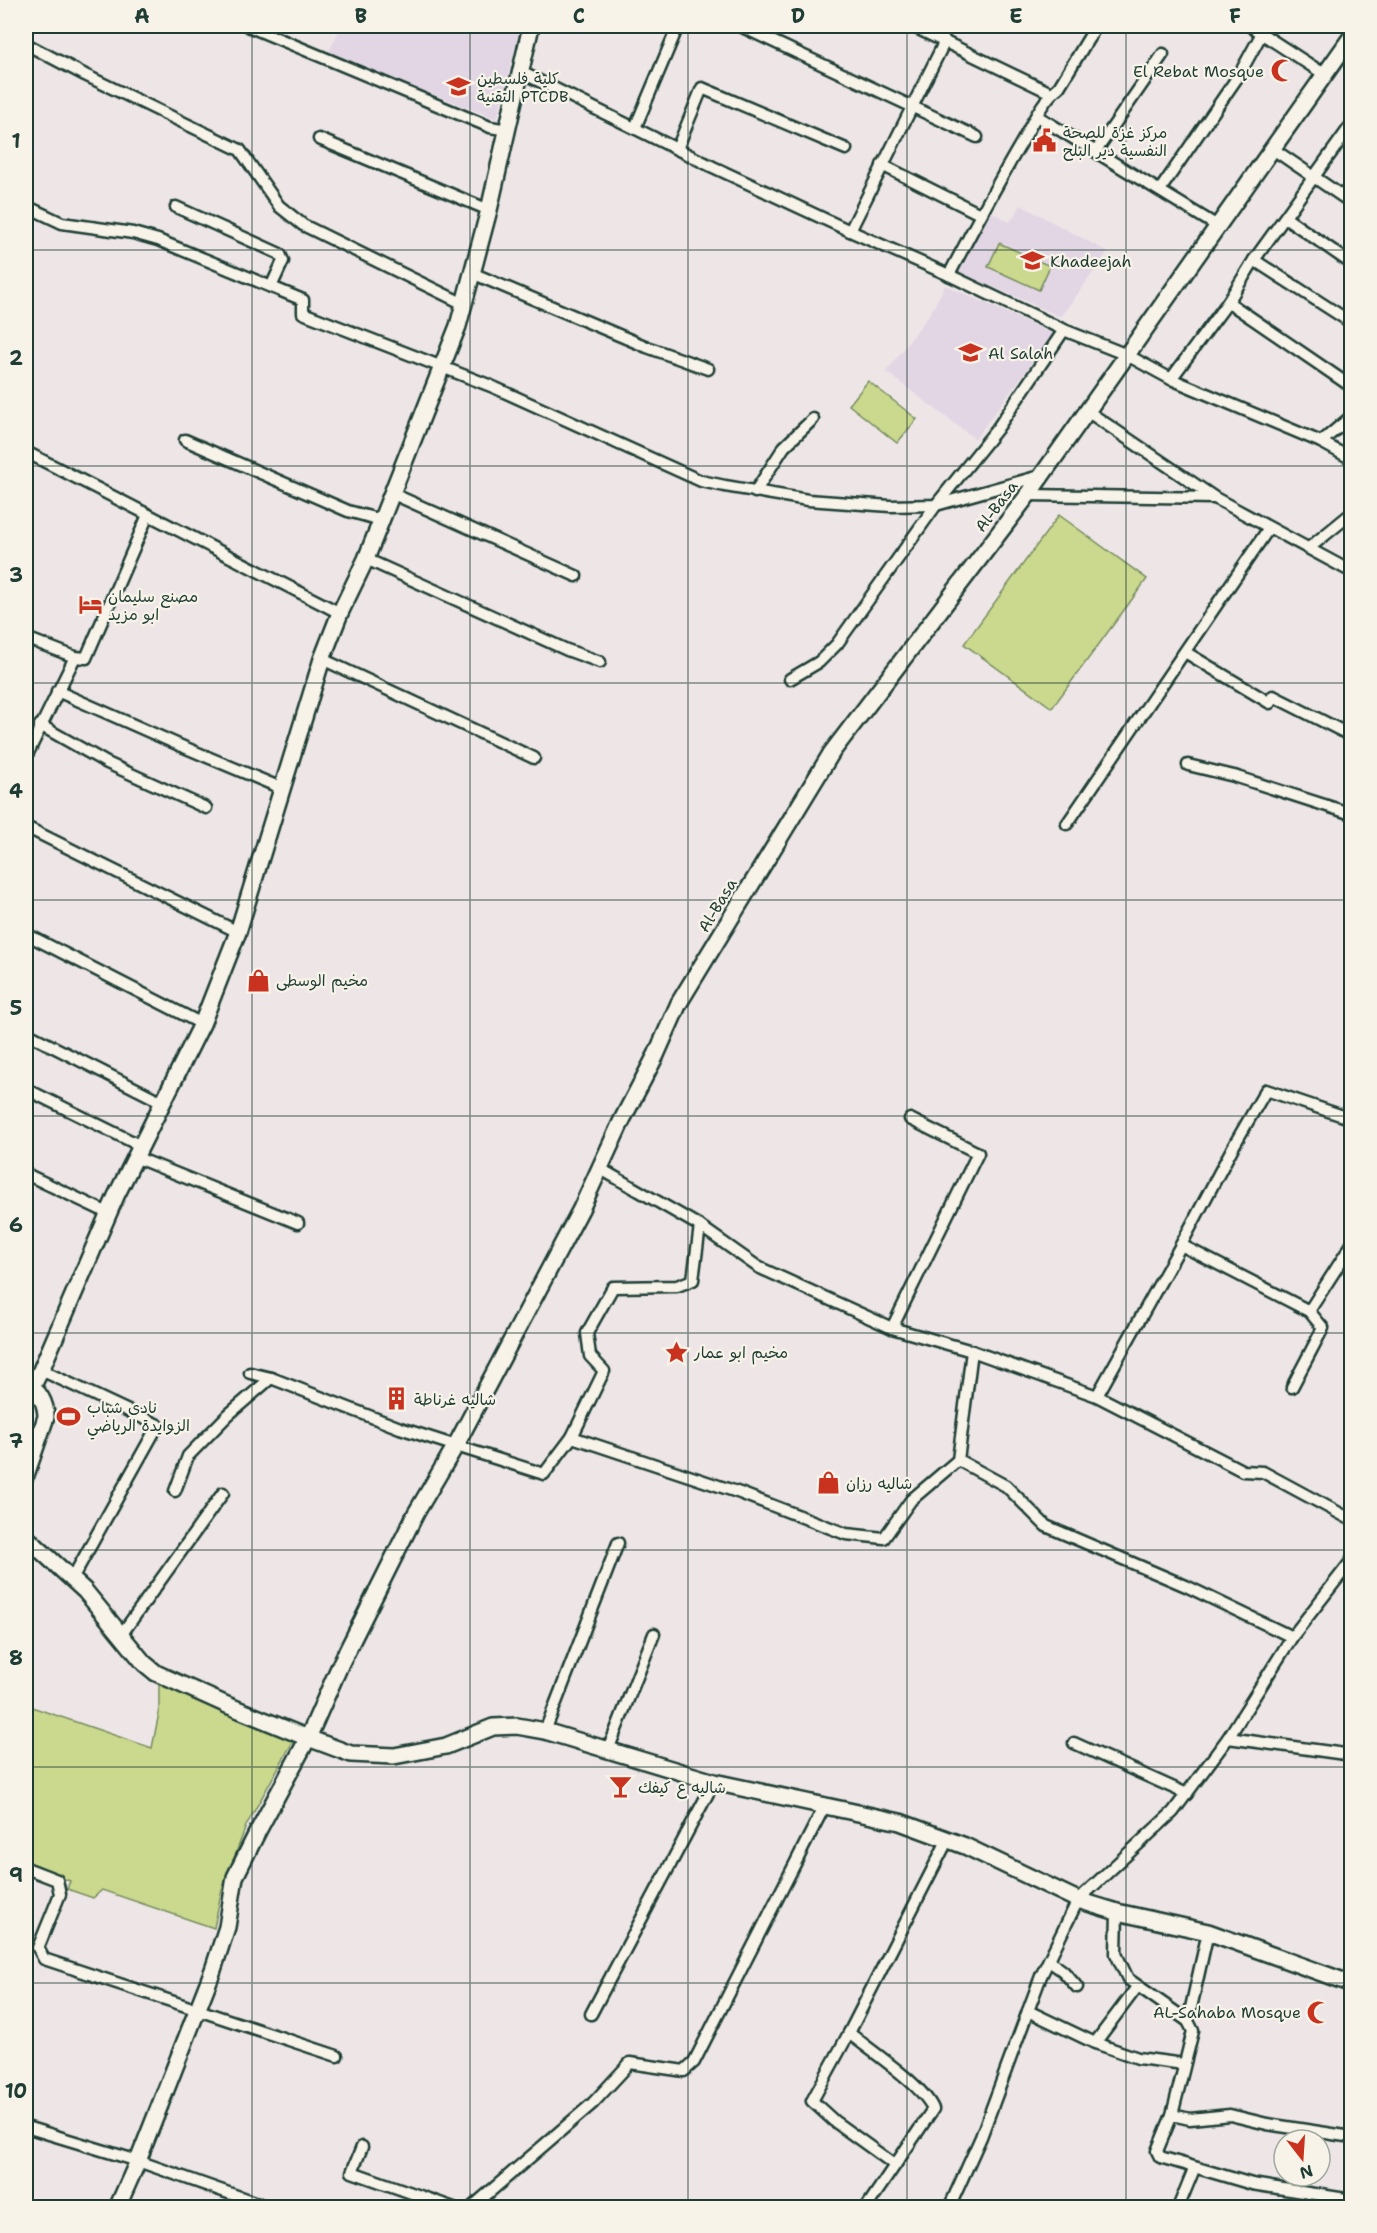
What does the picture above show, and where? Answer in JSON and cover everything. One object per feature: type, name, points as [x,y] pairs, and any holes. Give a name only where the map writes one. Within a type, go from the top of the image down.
[{"type":"street","points":[[248,26],[261,28],[490,127],[508,130]]},
{"type":"street","points":[[26,1475],[46,1418],[44,1403],[29,1385],[41,1370],[108,1213],[202,1024],[238,932],[322,658],[340,613],[366,559],[442,369],[464,304],[489,210],[531,26]]},
{"type":"street","points":[[635,128],[678,26]]},
{"type":"street","points":[[740,26],[977,137]]},
{"type":"street","points":[[912,26],[1051,93]]},
{"type":"street","points":[[950,275],[980,214],[1037,116],[1051,93],[1059,87],[1096,26]]},
{"type":"street","points":[[1250,26],[1324,74]]},
{"type":"street","points":[[1160,190],[1239,75],[1262,33]]},
{"type":"street","name":"Al-Basa","points":[[117,2208],[198,2009],[227,1927],[235,1877],[308,1738],[341,1663],[416,1513],[456,1445],[581,1209],[679,1003],[832,752],[1028,495],[1352,36]]},
{"type":"street","points":[[850,231],[945,41]]},
{"type":"street","points":[[26,44],[240,150],[279,206],[303,225],[464,304]]},
{"type":"street","points":[[1096,151],[1163,54]]},
{"type":"street","points":[[521,72],[850,231],[950,275],[1064,330],[1127,355],[1171,380],[1321,442],[1352,459]]},
{"type":"street","points":[[677,149],[702,88],[846,149]]},
{"type":"street","points":[[1037,116],[1219,226]]},
{"type":"street","points":[[1171,380],[1228,302],[1254,260],[1350,130]]},
{"type":"street","points":[[319,139],[489,210]]},
{"type":"street","points":[[1273,149],[1352,204]]},
{"type":"street","points":[[882,165],[980,214]]},
{"type":"street","points":[[26,206],[62,223],[134,233],[158,240],[303,300],[303,313],[442,369],[491,386],[701,481],[808,500],[890,506],[936,505],[1040,476]]},
{"type":"street","points":[[176,207],[280,254],[283,261],[272,287]]},
{"type":"street","points":[[1286,218],[1352,264]]},
{"type":"street","points":[[1254,260],[1352,323]]},
{"type":"street","points":[[472,273],[647,347],[708,369]]},
{"type":"street","points":[[1228,302],[1352,387]]},
{"type":"street","points":[[790,679],[819,662],[837,644],[936,505],[997,429],[1064,330]]},
{"type":"street","points":[[1087,411],[1215,498],[1352,572]]},
{"type":"street","points":[[1321,442],[1352,416]]},
{"type":"street","points":[[754,492],[784,447],[813,419]]},
{"type":"street","points":[[185,440],[348,511],[381,520]]},
{"type":"street","points":[[26,452],[340,613]]},
{"type":"street","points":[[391,493],[576,576]]},
{"type":"street","points":[[1028,495],[1215,498]]},
{"type":"street","points":[[1309,548],[1352,513]]},
{"type":"street","points":[[26,638],[75,657],[86,658],[115,587],[148,516]]},
{"type":"street","points":[[1067,824],[1269,528]]},
{"type":"street","points":[[366,559],[567,650],[600,662]]},
{"type":"street","points":[[1185,652],[1270,703],[1274,696],[1352,736]]},
{"type":"street","points":[[26,756],[75,657]]},
{"type":"street","points":[[322,658],[534,758]]},
{"type":"street","points":[[57,691],[281,788]]},
{"type":"street","points":[[40,725],[107,763],[206,808]]},
{"type":"street","points":[[1188,765],[1234,776],[1352,814]]},
{"type":"street","points":[[26,827],[238,932]]},
{"type":"street","points":[[26,934],[202,1024]]},
{"type":"street","points":[[26,1033],[162,1102]]},
{"type":"street","points":[[26,1089],[138,1151],[298,1223]]},
{"type":"street","points":[[1097,1396],[1266,1090],[1352,1119]]},
{"type":"street","points":[[892,1328],[978,1153],[910,1119]]},
{"type":"street","points":[[599,1168],[699,1226],[758,1266],[892,1328],[972,1351],[1097,1396],[1243,1471],[1263,1472],[1352,1520]]},
{"type":"street","points":[[26,1174],[108,1213]]},
{"type":"street","points":[[250,1373],[271,1378],[400,1428],[544,1474],[572,1437],[604,1371],[590,1356],[587,1333],[613,1287],[677,1286],[693,1280],[699,1226]]},
{"type":"street","points":[[1181,1245],[1309,1311],[1323,1328],[1292,1387]]},
{"type":"street","points":[[1309,1311],[1352,1245]]},
{"type":"street","points":[[572,1437],[740,1493],[846,1534],[884,1538],[911,1500],[958,1460],[972,1351]]},
{"type":"street","points":[[41,1370],[158,1425],[72,1579]]},
{"type":"street","points":[[175,1491],[188,1456],[228,1415],[271,1378]]},
{"type":"street","points":[[958,1460],[1006,1486],[1046,1526],[1186,1586],[1292,1637]]},
{"type":"street","points":[[121,1635],[223,1493]]},
{"type":"street","points":[[26,1537],[86,1591],[144,1663],[156,1672],[227,1705],[351,1754],[394,1756],[446,1746],[493,1727],[517,1726],[545,1731],[714,1782],[900,1822],[948,1839],[1078,1900],[1117,1912],[1208,1932],[1352,1984]]},
{"type":"street","points":[[545,1731],[618,1543]]},
{"type":"street","points":[[949,2208],[981,2137],[1041,1976],[1078,1900],[1173,1812],[1228,1738],[1292,1637],[1352,1560]]},
{"type":"street","points":[[608,1750],[654,1634]]},
{"type":"street","points":[[1228,1738],[1352,1755]]},
{"type":"street","points":[[1074,1743],[1186,1794]]},
{"type":"street","points":[[591,2014],[714,1782]]},
{"type":"street","points":[[471,2208],[593,2103],[630,2063],[684,2071],[694,2062],[824,1807]]},
{"type":"street","points":[[895,2165],[834,2121],[812,2101],[948,1839]]},
{"type":"street","points":[[26,1868],[57,1880],[60,1894],[38,1948],[44,1959],[337,2056]]},
{"type":"street","points":[[1117,1912],[1116,1954],[1128,1979],[1188,2021],[1193,2031],[1172,2115],[1157,2151],[1160,2157],[1194,2169],[1252,2184],[1352,2200]]},
{"type":"street","points":[[1188,2021],[1208,1932]]},
{"type":"street","points":[[1050,1961],[1063,1971],[1077,1987]]},
{"type":"street","points":[[1095,2043],[1137,1987]]},
{"type":"street","points":[[1028,2011],[1095,2043],[1138,2058],[1184,2064]]},
{"type":"street","points":[[849,2033],[922,2093],[929,2100],[933,2109],[866,2208]]},
{"type":"street","points":[[1172,2115],[1190,2119],[1230,2115],[1267,2124],[1352,2137]]},
{"type":"street","points":[[26,2127],[138,2161],[271,2208]]},
{"type":"street","points":[[362,2146],[352,2172],[454,2208]]},
{"type":"street","points":[[1178,2208],[1194,2169]]},
{"type":"shaded area","name":"كلية فلسطين التقنية PTCDB","points":[[341,26],[521,26],[497,119],[328,54]]},
{"type":"shaded area","name":"Khadeejah","points":[[1021,205],[1108,252],[1061,317],[957,271],[990,211],[1010,222]]},
{"type":"shaded area","name":"Al Salah","points":[[945,285],[1054,334],[975,439],[886,372],[931,312]]},
{"type":"green space","points":[[999,243],[1050,266],[1039,290],[988,267]]},
{"type":"green space","points":[[868,381],[917,419],[897,443],[849,405]]},
{"type":"green space","points":[[1059,515],[1147,579],[1052,708],[964,644]]},
{"type":"green space","points":[[159,1683],[290,1739],[292,1743],[246,1826],[221,1893],[214,1928],[102,1890],[93,1898],[67,1889],[70,1881],[26,1865],[26,1705],[152,1748],[159,1713]]},
{"type":"place","name":"El Rebat Mosque","points":[[1282,71]]},
{"type":"place","name":"كلية فلسطين التقنية PTCDB","points":[[459,87]]},
{"type":"place","name":"مركز غزة للصحة النفسية دير البلح","points":[[1045,141]]},
{"type":"place","name":"Khadeejah","points":[[1032,261]]},
{"type":"place","name":"Al Salah","points":[[970,353]]},
{"type":"place","name":"مصنع سليمان ابو مزيد","points":[[90,605]]},
{"type":"place","name":"مخيم الوسطى","points":[[258,980]]},
{"type":"place","name":"مخيم ابو عمار","points":[[676,1352]]},
{"type":"place","name":"شاليه غرناطة","points":[[396,1399]]},
{"type":"place","name":"نادي شباب الزوايدة الرياضي","points":[[69,1416]]},
{"type":"place","name":"شاليه رزان","points":[[828,1483]]},
{"type":"place","name":"شاليه ع كيفك","points":[[620,1787]]},
{"type":"place","name":"AL-Sahaba Mosque","points":[[1319,2012]]}]
